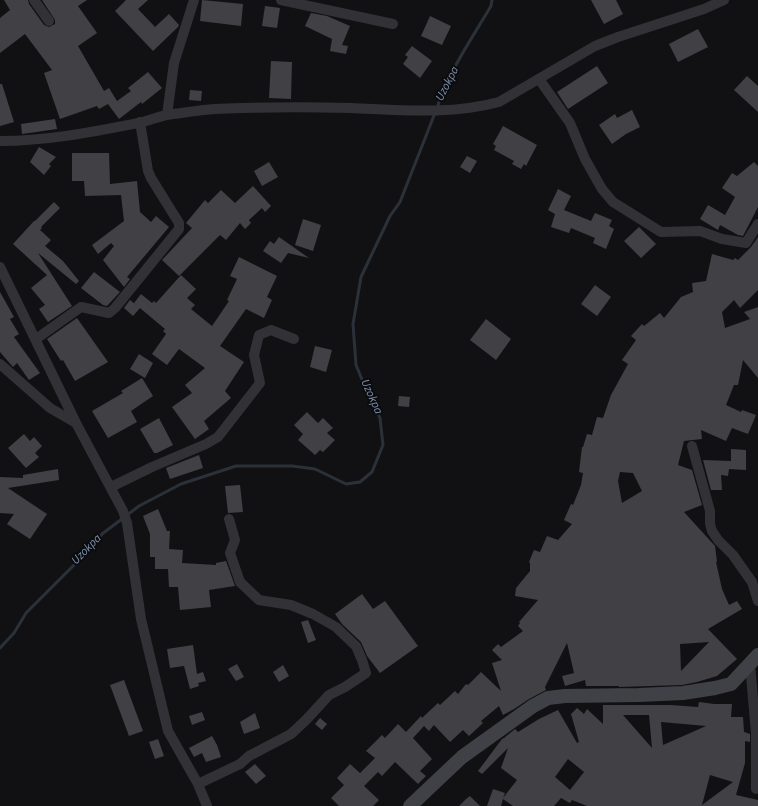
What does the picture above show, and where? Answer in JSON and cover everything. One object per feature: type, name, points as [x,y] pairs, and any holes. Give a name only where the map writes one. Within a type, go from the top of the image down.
[{"type":"main road","points":[[410,806],[462,757],[532,706],[548,698],[565,696],[683,693],[715,688],[731,684],[754,660]]},
{"type":"street","points":[[34,0],[49,20]]},
{"type":"street","points":[[167,116],[174,62],[194,0]]},
{"type":"street","points":[[281,0],[393,24]]},
{"type":"street","points":[[0,141],[22,141],[53,138],[167,116],[213,109],[261,107],[427,111],[471,109],[499,102],[595,46],[618,36],[704,9],[724,0]]},
{"type":"street","points":[[539,79],[570,123],[585,159],[602,189],[613,202],[661,232],[700,231],[722,239],[746,243],[758,224]]},
{"type":"street","points":[[36,339],[81,307],[109,313],[115,308],[179,229],[180,223],[148,171],[140,122]]},
{"type":"street","points":[[0,267],[76,423],[123,511],[127,523],[142,619],[168,731],[198,784],[207,806]]},
{"type":"street","points":[[111,487],[152,467],[206,444],[218,437],[260,383],[254,355],[259,335],[270,330],[294,339]]},
{"type":"street","points":[[0,364],[50,408],[76,423]]},
{"type":"street","points":[[692,446],[710,511],[710,524],[712,531],[718,540],[733,555],[752,582],[758,601]]},
{"type":"street","points":[[198,784],[240,764],[249,756],[291,734],[329,695],[366,672],[356,646],[336,627],[313,614],[291,605],[259,600],[240,582],[230,553],[235,540],[229,519]]},
{"type":"street","points":[[754,660],[756,789]]},
{"type":"building","points":[[4,0],[28,0],[29,4],[44,25],[49,27],[55,24],[55,20],[42,0],[87,0],[78,6],[97,33],[78,46],[104,91],[109,88],[117,101],[131,91],[128,88],[148,72],[162,88],[142,104],[141,102],[119,119],[108,104],[99,109],[97,106],[60,119],[44,73],[52,70],[25,34],[0,53],[0,18],[10,10]]},
{"type":"building","points":[[126,0],[148,0],[138,9],[155,27],[169,14],[179,25],[153,51],[115,11]]},
{"type":"building","points":[[202,0],[243,4],[241,26],[200,21]]},
{"type":"building","points":[[591,0],[616,0],[623,14],[604,24]]},
{"type":"building","points":[[265,6],[280,8],[277,28],[262,26]]},
{"type":"building","points":[[311,13],[327,16],[350,26],[342,45],[348,46],[346,54],[330,51],[332,39],[305,26]]},
{"type":"building","points":[[430,16],[451,26],[442,45],[421,36]]},
{"type":"building","points":[[698,29],[708,47],[678,62],[669,44]]},
{"type":"building","points":[[412,46],[432,61],[420,78],[403,64],[408,57],[405,55]]},
{"type":"building","points":[[271,61],[292,62],[291,99],[269,98]]},
{"type":"building","points":[[597,66],[608,83],[568,109],[557,92]]},
{"type":"building","points":[[747,76],[758,86],[758,112],[734,90]]},
{"type":"building","points":[[0,84],[2,84],[14,122],[0,126]]},
{"type":"building","points":[[190,90],[202,91],[201,101],[189,100]]},
{"type":"building","points":[[632,110],[640,127],[626,134],[612,144],[599,125],[615,114],[617,118]]},
{"type":"building","points":[[55,119],[57,129],[22,134],[21,124]]},
{"type":"building","points":[[503,126],[537,145],[526,166],[524,164],[521,169],[512,164],[514,161],[494,150],[496,146],[493,144]]},
{"type":"building","points":[[39,147],[56,157],[49,164],[51,166],[44,175],[30,162]]},
{"type":"building","points":[[72,153],[109,153],[110,184],[137,181],[140,212],[151,222],[156,216],[169,227],[127,277],[130,279],[124,287],[103,260],[114,246],[111,243],[98,254],[92,245],[124,221],[121,195],[85,196],[84,181],[72,181]]},
{"type":"building","points":[[467,156],[477,161],[470,173],[460,167]]},
{"type":"building","points":[[269,162],[278,177],[262,186],[254,171]]},
{"type":"building","points":[[754,162],[758,166],[758,207],[743,236],[738,235],[720,225],[718,230],[700,219],[708,205],[725,215],[735,197],[722,188],[732,173],[737,176]]},
{"type":"building","points":[[253,186],[271,206],[265,212],[262,208],[249,220],[251,223],[245,229],[240,223],[226,240],[220,235],[179,276],[162,260],[192,228],[186,223],[205,200],[208,203],[221,190],[235,203]]},
{"type":"building","points":[[558,189],[571,196],[564,210],[591,221],[595,213],[612,220],[609,226],[614,229],[606,249],[593,243],[595,238],[571,228],[569,233],[551,227],[555,214],[548,210]]},
{"type":"building","points":[[54,202],[60,208],[41,227],[42,228],[40,230],[51,240],[45,246],[63,261],[79,281],[76,284],[38,253],[72,306],[48,322],[39,309],[45,305],[31,288],[47,275],[13,244]]},
{"type":"building","points":[[303,219],[321,225],[313,251],[295,245]]},
{"type":"building","points":[[639,227],[656,244],[641,258],[624,241]]},
{"type":"building","points":[[279,237],[309,258],[288,253],[281,263],[263,251],[270,241],[274,244]]},
{"type":"building","points":[[758,237],[758,290],[740,308],[734,300],[722,312],[725,328],[750,319],[744,312],[758,307],[758,378],[743,360],[738,385],[734,385],[726,405],[741,412],[742,410],[756,415],[748,434],[732,428],[726,441],[701,430],[702,439],[684,441],[678,465],[692,470],[702,505],[684,512],[715,546],[716,562],[722,589],[729,605],[737,601],[742,609],[708,629],[737,659],[717,676],[682,685],[619,687],[586,686],[585,680],[565,686],[562,676],[574,673],[567,643],[545,687],[546,690],[503,715],[499,706],[481,721],[483,723],[469,736],[463,730],[450,742],[434,725],[429,731],[424,726],[413,738],[432,759],[420,771],[426,776],[418,784],[395,762],[382,776],[378,772],[364,786],[379,800],[373,806],[339,806],[331,798],[344,785],[337,778],[350,764],[360,773],[375,758],[366,751],[382,735],[385,738],[398,724],[406,732],[421,716],[422,718],[438,703],[440,705],[455,691],[458,694],[466,684],[468,685],[481,672],[501,691],[492,663],[502,660],[492,650],[498,644],[501,647],[523,631],[518,626],[520,623],[519,622],[538,600],[515,596],[516,588],[530,571],[529,562],[534,550],[540,552],[547,536],[558,540],[572,524],[564,520],[571,504],[573,505],[581,485],[583,473],[579,472],[582,447],[587,434],[592,435],[597,417],[603,418],[611,395],[628,364],[622,360],[636,340],[631,336],[642,324],[644,326],[660,313],[664,318],[681,297],[693,292],[692,283],[706,281],[712,254],[733,260],[735,258],[738,260],[751,247]],"holes":[[[620,472],[633,473],[642,491],[622,503],[618,481]],[[709,642],[681,671],[680,644]]]},
{"type":"building","points":[[239,257],[277,276],[267,297],[272,300],[264,318],[246,309],[220,346],[244,362],[225,391],[231,398],[204,421],[209,429],[195,439],[172,407],[192,393],[185,385],[205,368],[179,349],[167,365],[152,354],[166,334],[163,331],[165,329],[134,303],[141,294],[152,303],[154,301],[156,303],[181,275],[196,289],[187,298],[195,305],[191,309],[212,326],[229,301],[227,300],[237,279],[230,276]]},
{"type":"building","points":[[94,272],[120,292],[107,306],[103,305],[81,288]]},
{"type":"building","points":[[595,285],[611,297],[597,316],[581,304]]},
{"type":"building","points":[[0,292],[14,317],[10,319],[19,334],[14,337],[40,373],[29,380],[17,363],[13,367],[0,352]]},
{"type":"building","points":[[130,300],[140,308],[133,316],[124,308]]},
{"type":"building","points":[[77,318],[108,362],[75,381],[63,360],[61,361],[47,339]]},
{"type":"building","points":[[486,319],[511,339],[496,360],[470,340]]},
{"type":"building","points":[[315,346],[332,350],[326,372],[310,367]]},
{"type":"building","points":[[139,354],[153,363],[145,378],[130,369]]},
{"type":"building","points":[[142,378],[153,396],[131,411],[137,422],[108,438],[92,411],[123,393],[121,391]]},
{"type":"building","points":[[399,396],[410,397],[409,407],[398,406]]},
{"type":"building","points":[[307,412],[318,423],[323,418],[333,428],[327,433],[335,440],[323,452],[320,450],[315,455],[298,440],[303,434],[294,425]]},
{"type":"building","points":[[159,418],[173,445],[154,453],[140,429]]},
{"type":"building","points":[[24,434],[30,441],[34,437],[42,446],[35,453],[39,457],[26,468],[8,448]]},
{"type":"building","points":[[731,449],[746,450],[746,470],[729,469],[728,476],[721,475],[722,490],[711,490],[703,460],[731,461]]},
{"type":"building","points":[[199,455],[203,468],[170,479],[166,468]]},
{"type":"building","points":[[58,469],[59,480],[8,488],[47,514],[30,539],[7,524],[14,514],[0,513],[0,477],[23,478],[23,475]]},
{"type":"building","points":[[240,485],[243,512],[228,513],[225,486]]},
{"type":"building","points":[[158,509],[167,531],[170,531],[169,549],[183,550],[182,563],[216,565],[216,563],[226,561],[235,586],[209,590],[211,607],[180,610],[178,587],[169,587],[168,569],[155,569],[155,557],[150,557],[150,534],[143,516]]},
{"type":"building","points":[[362,594],[373,609],[385,601],[418,646],[380,673],[367,656],[361,642],[342,624],[335,614]]},
{"type":"building","points":[[308,620],[316,640],[308,643],[301,622]]},
{"type":"building","points":[[193,645],[197,674],[203,672],[206,681],[198,683],[199,686],[190,689],[184,666],[170,668],[167,649]]},
{"type":"building","points":[[237,664],[244,677],[236,681],[228,669]]},
{"type":"building","points":[[283,665],[289,676],[279,682],[273,672]]},
{"type":"building","points":[[124,680],[143,731],[129,736],[110,685]]},
{"type":"building","points":[[699,702],[732,704],[731,717],[743,717],[744,732],[750,734],[750,742],[745,741],[745,763],[736,795],[758,800],[758,806],[587,806],[572,800],[570,803],[561,798],[554,806],[513,806],[503,799],[501,806],[487,806],[493,789],[505,793],[503,798],[517,780],[501,768],[508,748],[482,774],[478,771],[502,739],[515,729],[518,732],[539,719],[558,710],[577,743],[579,742],[571,714],[577,708],[584,714],[587,709],[603,724],[603,705],[671,705],[698,707]],"holes":[[[623,715],[649,715],[652,748]],[[661,722],[706,726],[663,745]],[[568,759],[584,772],[570,790],[555,777]],[[710,775],[733,782],[702,805]]]},
{"type":"building","points":[[202,712],[205,720],[192,725],[189,716]]},
{"type":"building","points":[[255,713],[260,728],[244,734],[240,722]]},
{"type":"building","points":[[320,718],[327,724],[322,730],[315,724]]},
{"type":"building","points":[[212,736],[221,757],[206,762],[202,753],[194,757],[189,748]]},
{"type":"building","points":[[158,739],[164,756],[155,759],[149,742]]},
{"type":"building","points":[[255,764],[266,776],[256,784],[245,772]]},
{"type":"building","points":[[470,796],[480,806],[459,806],[466,799]]},
{"type":"waterway","name":"Uzokpa","points":[[437,108],[447,82],[468,43],[491,6],[492,0]]},
{"type":"waterway","name":"Uzokpa","points":[[0,648],[14,633],[26,613],[82,557],[102,534],[139,506],[181,484],[236,466],[292,466],[315,469],[346,484],[360,482],[372,472],[383,445],[380,418],[356,365],[353,324],[361,277],[390,216],[400,202],[435,113]]}]
